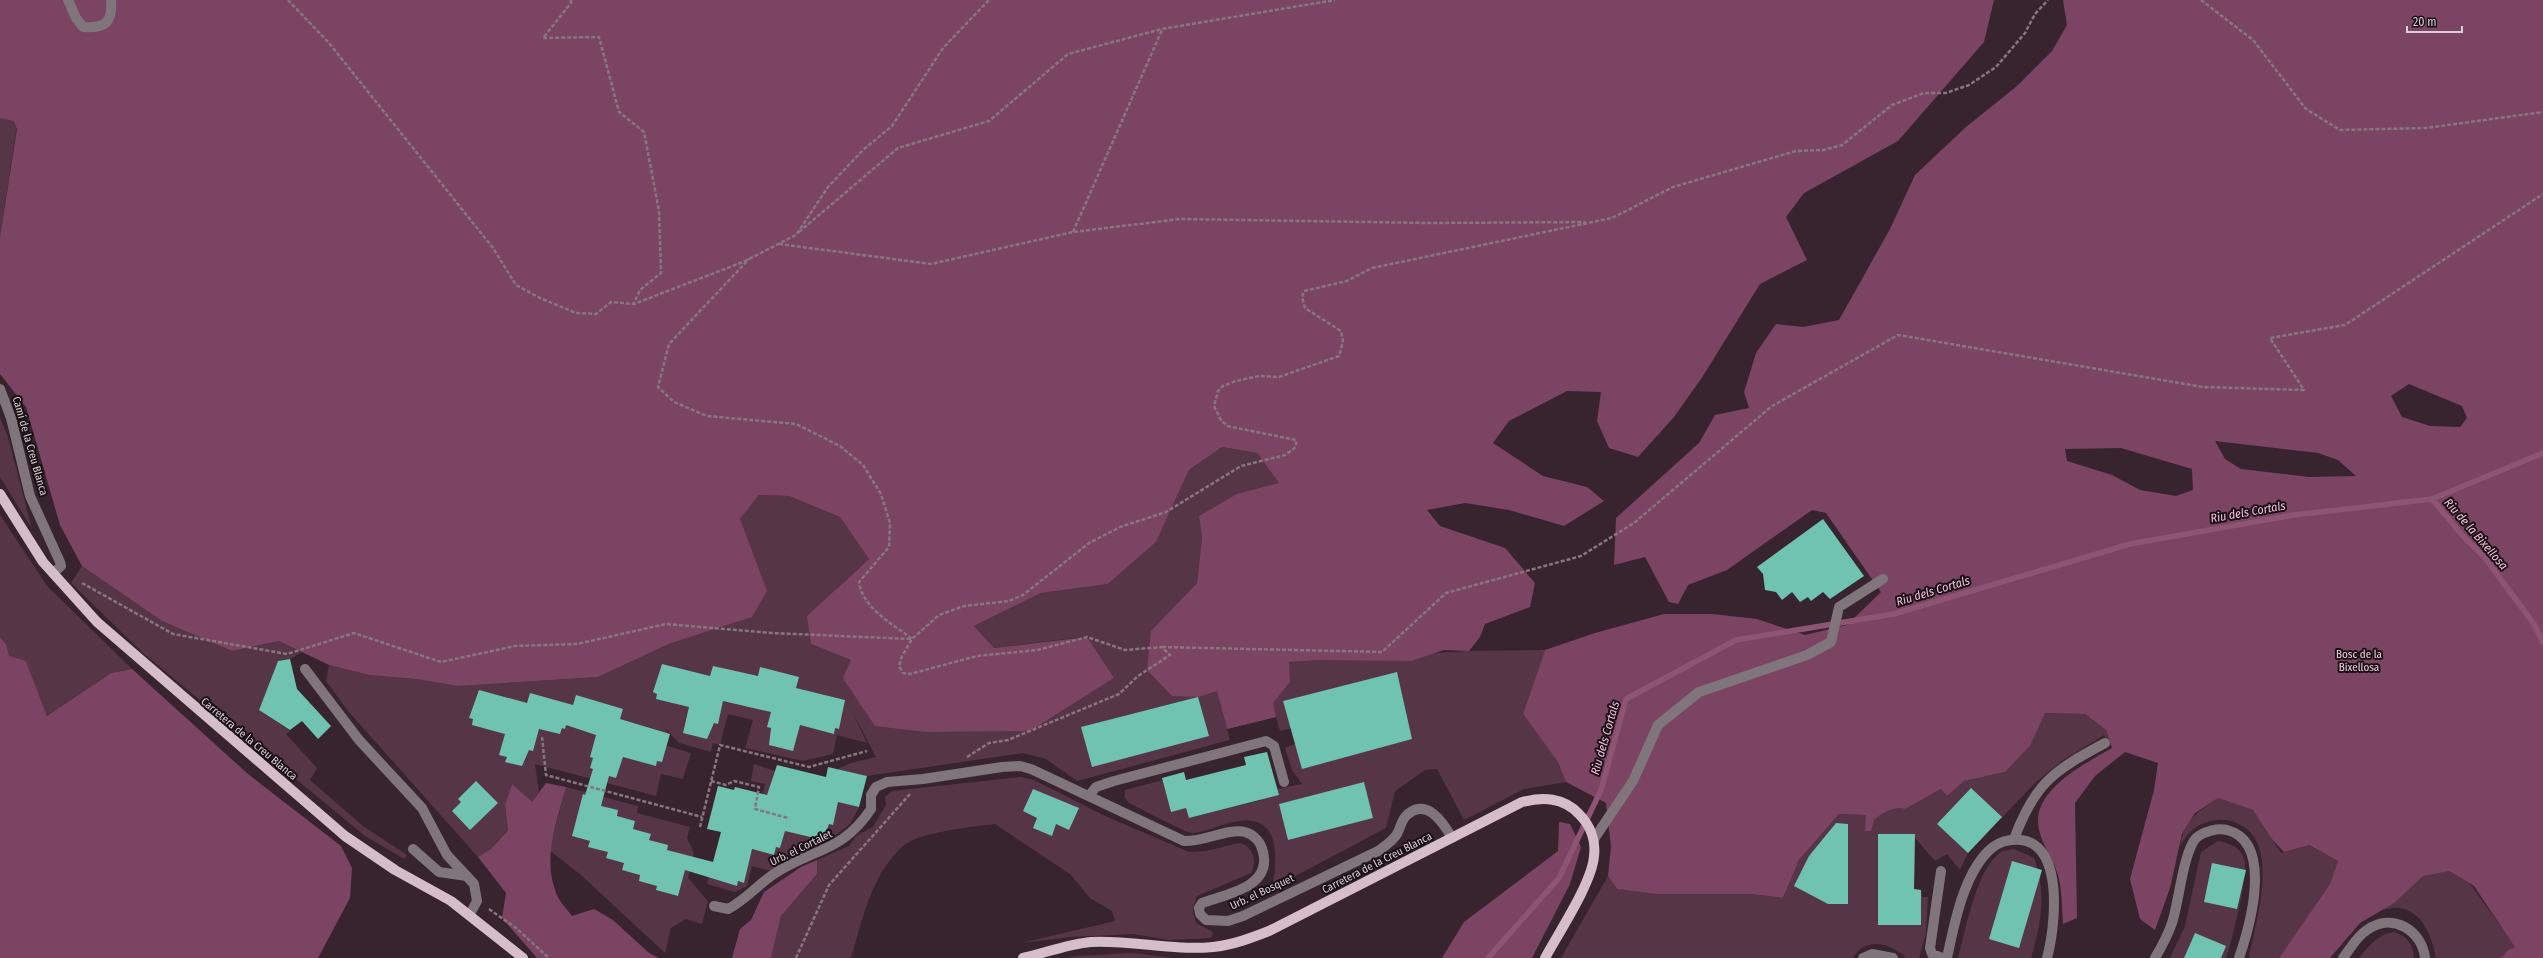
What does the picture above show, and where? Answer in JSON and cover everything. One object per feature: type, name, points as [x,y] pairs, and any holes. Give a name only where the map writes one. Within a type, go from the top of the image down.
[{"type":"main road","name":"Carretera de la Creu Blanca","points":[[0,494],[27,539],[96,622],[345,836],[395,870],[451,901],[470,914],[523,958]]},
{"type":"main road","name":"Carretera de la Creu Blanca","points":[[1023,958],[1038,956],[1089,942],[1200,947],[1242,941],[1269,931],[1522,802],[1539,798],[1562,802],[1571,806],[1581,815],[1594,839]]},
{"type":"main road","points":[[1546,958],[1590,872],[1594,856],[1594,839]]},
{"type":"street","points":[[68,0],[76,18],[83,27],[98,28],[107,23],[112,11],[111,0]]},
{"type":"street","name":"Camí de la Creu Blanca","points":[[0,389],[12,418],[30,496],[60,562],[61,566],[55,571]]},
{"type":"street","points":[[1594,839],[1633,781],[1658,725],[1699,692],[1807,656],[1831,642],[1839,607],[1882,579]]},
{"type":"street","points":[[305,669],[359,740],[422,808],[447,855],[474,884],[477,901],[470,914]]},
{"type":"street","points":[[1089,796],[1096,788],[1114,780],[1266,741],[1274,746],[1284,782]]},
{"type":"street","points":[[2014,840],[2026,808],[2037,790],[2074,760],[2105,743]]},
{"type":"street","name":"Urb. el Cortalet","points":[[714,906],[728,909],[744,900],[777,872],[840,843],[871,809],[871,795],[876,787],[887,782],[923,779],[1002,767],[1020,766]]},
{"type":"street","name":"Urb. el Bosquet","points":[[1020,766],[1031,769],[1184,841],[1196,841],[1241,832],[1255,837],[1263,852],[1262,873],[1251,884],[1202,903],[1200,914],[1206,920],[1216,922],[1243,916],[1378,851],[1396,836],[1409,814],[1416,811],[1424,810],[1434,813],[1442,820],[1452,838]]},
{"type":"street","points":[[2155,958],[2172,922],[2190,849],[2196,838],[2206,832],[2222,829],[2236,833],[2253,854],[2255,870],[2248,926],[2239,958]]},
{"type":"street","points":[[1947,958],[1956,915],[1969,882],[1992,848],[2002,841],[2014,840],[2027,841],[2037,847],[2045,859],[2051,876],[2054,894],[2054,920],[2047,958]]},
{"type":"street","points":[[413,849],[439,872],[467,876]]},
{"type":"street","points":[[1940,872],[1930,948],[1932,954],[1942,958]]},
{"type":"street","points":[[2343,958],[2366,930],[2380,923],[2393,923],[2410,928],[2418,936],[2424,947],[2425,958]]},
{"type":"street","points":[[1863,958],[1876,954],[1893,958]]},
{"type":"path","points":[[288,0],[329,43],[493,248],[516,285],[540,298],[576,313],[596,314],[611,302],[634,304],[749,259],[796,235],[898,148],[989,121],[1068,54],[1162,29],[1335,0]]},
{"type":"path","points":[[571,0],[572,3],[543,38],[599,37],[618,112],[644,132],[658,211],[661,273],[640,290],[634,304]]},
{"type":"path","points":[[796,235],[828,188],[863,150],[892,126],[943,48],[989,0]]},
{"type":"path","points":[[2048,0],[2035,14],[2025,33],[1996,67],[1970,85],[1946,93],[1924,92],[1892,104],[1842,145],[1823,150],[1796,151],[1736,167],[1673,187],[1612,218],[1372,268],[1347,281],[1304,291],[1302,297],[1305,308],[1341,331],[1343,341],[1339,356],[1279,377],[1260,376],[1223,386],[1218,391],[1214,406],[1220,420],[1227,426],[1277,437],[1290,437],[1296,440],[1296,447],[1285,455],[1241,466],[1166,512],[1120,527],[1089,543],[1023,595],[1009,601],[964,606],[939,615],[912,639],[902,656],[899,666],[903,673],[910,674],[977,656],[1037,650],[1087,637],[1125,650],[1162,647],[1382,652],[1446,593],[1581,556],[1634,523],[1772,406],[1898,334],[2203,387],[2304,390],[2270,338],[2345,326],[2543,194]]},
{"type":"path","points":[[2201,0],[2253,40],[2306,109],[2340,130],[2426,128],[2543,112]]},
{"type":"path","points":[[1074,232],[1162,29]]},
{"type":"path","points":[[778,244],[931,264],[1074,232],[1180,219],[1429,223],[1593,222]]},
{"type":"path","points":[[749,259],[669,344],[658,387],[674,402],[707,416],[796,424],[840,446],[863,465],[881,494],[890,523],[889,547],[859,582],[861,592],[866,603],[912,639]]},
{"type":"path","points":[[55,571],[173,634],[287,654],[354,633],[441,662],[515,646],[577,644],[666,624],[771,633],[912,639]]},
{"type":"path","points":[[966,758],[989,743],[1008,740],[1119,694],[1138,676],[1170,655],[1162,647]]},
{"type":"path","points":[[542,737],[546,775],[702,817]]},
{"type":"path","points":[[700,826],[720,745],[809,767],[867,751]]},
{"type":"path","points":[[796,958],[829,885],[923,779]]},
{"type":"path","points":[[711,781],[726,785],[734,781],[759,787],[755,809],[788,818]]},
{"type":"path","points":[[477,901],[516,928],[549,958]]},
{"type":"shaded area","points":[[0,34],[19,112],[0,237]]},
{"type":"shaded area","points":[[0,417],[8,437],[32,529],[0,477]]},
{"type":"shaded area","points":[[1222,447],[1257,453],[1279,483],[1199,516],[1202,537],[1197,583],[1152,631],[1289,662],[1469,651],[1545,650],[1523,714],[1559,762],[1566,782],[1524,789],[1464,820],[1437,769],[1425,770],[1395,791],[1386,828],[1256,897],[1273,883],[1274,873],[1275,851],[1273,840],[1263,825],[1253,821],[1240,821],[1228,823],[1205,831],[1193,833],[1188,832],[1129,803],[1125,798],[1125,790],[1163,780],[1171,811],[1186,808],[1189,818],[1262,800],[1259,788],[1277,789],[1302,784],[1292,770],[1285,748],[1403,700],[1280,731],[1276,717],[1231,728],[1218,696],[1230,740],[1077,781],[1046,759],[1023,753],[867,776],[837,769],[851,763],[876,757],[851,709],[867,743],[837,735],[833,754],[803,761],[745,748],[753,720],[728,714],[720,745],[713,743],[711,752],[679,743],[662,725],[668,733],[665,745],[691,753],[683,779],[661,774],[656,796],[535,764],[539,792],[532,803],[512,784],[505,805],[508,829],[491,849],[478,857],[348,711],[326,681],[329,665],[369,675],[416,679],[458,686],[598,677],[671,643],[740,519],[759,495],[789,496],[840,517],[869,559],[837,588],[811,644],[1030,731],[1114,678],[1083,637],[994,648],[974,626],[1041,593],[1108,584],[1156,542],[1189,470]]},
{"type":"shaded area","points":[[0,515],[47,586],[132,669],[111,673],[47,716],[26,661],[6,657],[6,644],[0,637]]},
{"type":"shaded area","points":[[82,566],[162,621],[232,651],[279,641],[302,652],[290,659],[278,661],[273,673],[276,690],[268,687],[259,710],[290,731],[286,734],[317,768],[310,780],[363,826],[407,855],[404,859],[365,836],[143,653],[71,583]]},
{"type":"shaded area","points":[[2044,713],[2085,714],[2106,730],[2112,748],[2104,735],[2062,761],[2036,782],[1968,853],[1960,870],[1947,854],[1935,861],[1915,838],[1914,889],[1921,890],[1922,897],[1928,897],[1926,933],[1919,958],[1906,958],[1900,953],[1886,946],[1871,944],[1858,951],[1853,958],[1561,958],[1608,876],[1617,889],[1752,894],[1783,898],[1799,860],[1839,814],[1866,815],[1874,820],[1892,809],[1905,809],[1941,789],[1947,796],[1964,781],[2005,772],[2030,746]]},
{"type":"shaded area","points":[[754,764],[775,771],[768,793],[806,836],[823,840],[829,824],[833,825],[836,799],[859,807],[850,824],[819,848],[790,857],[771,871],[752,866],[747,886],[735,892],[707,884],[709,877],[737,886],[738,881],[744,883],[747,871],[744,870],[747,848],[774,855],[776,847],[780,848],[784,832],[760,803],[765,784],[751,781]]},
{"type":"shaded area","points":[[1021,777],[1034,780],[1103,815],[1189,852],[1206,851],[1239,843],[1244,845],[1251,851],[1254,859],[1251,873],[1197,896],[1193,911],[1196,923],[1213,932],[1211,938],[1168,940],[1133,934],[1071,937],[1021,943],[1115,921],[1112,911],[1090,898],[1070,874],[995,824],[974,826],[920,837],[903,846],[892,857],[883,870],[870,898],[851,958],[771,958],[781,916],[817,874],[817,860],[849,846],[856,836],[873,827],[886,805],[885,797],[892,791]]},
{"type":"shaded area","points":[[566,787],[638,806],[637,813],[690,827],[687,838],[694,853],[688,878],[708,901],[702,924],[686,919],[671,928],[665,953],[581,875],[549,850]]},
{"type":"shaded area","points":[[2218,798],[2253,810],[2281,853],[2308,845],[2338,861],[2330,884],[2279,958],[2249,958],[2262,888],[2263,869],[2260,852],[2255,838],[2244,827],[2238,824],[2228,820],[2218,820],[2205,823],[2195,828],[2187,836],[2180,847],[2188,824],[2198,813]]},
{"type":"shaded area","points":[[2218,841],[2230,844],[2240,851],[2244,859],[2245,867],[2239,908],[2226,958],[2170,958],[2185,926],[2201,852]]},
{"type":"shaded area","points":[[2014,849],[2034,858],[2038,871],[2041,896],[2040,921],[2031,958],[1958,958],[1968,917],[1985,871],[2001,852]]},
{"type":"shaded area","points":[[2449,871],[2470,884],[2516,947],[2508,950],[2501,958],[2436,958],[2432,942],[2425,926],[2414,914],[2399,908],[2377,911],[2423,875]]},
{"type":"shaded area","points":[[2394,932],[2406,938],[2413,949],[2414,958],[2359,958],[2370,945],[2383,935]]},
{"type":"shaded area","points":[[1134,953],[1172,958],[1067,958],[1076,956]]},
{"type":"green space","points":[[0,0],[1994,0],[1984,42],[1898,141],[1804,193],[1786,217],[1807,260],[1760,284],[1703,376],[1674,417],[1638,457],[1609,448],[1597,421],[1601,392],[1567,391],[1509,421],[1493,443],[1543,476],[1587,487],[1604,501],[1564,526],[1509,510],[1465,503],[1427,510],[1440,526],[1505,548],[1535,583],[1530,607],[1485,624],[1480,637],[1469,651],[1444,650],[1411,661],[1321,660],[1289,662],[1290,682],[1273,703],[1276,717],[1227,729],[1217,691],[1198,697],[1172,696],[1147,670],[1151,631],[1197,583],[1202,537],[1199,516],[1237,494],[1279,483],[1257,453],[1222,447],[1189,470],[1156,542],[1108,584],[1041,593],[974,626],[994,648],[1087,637],[1114,678],[1030,731],[926,732],[875,726],[843,678],[851,660],[811,644],[807,616],[869,559],[840,517],[789,496],[759,495],[740,519],[767,591],[752,617],[671,643],[598,677],[458,686],[416,679],[369,675],[329,665],[279,641],[232,651],[162,621],[82,566],[60,525],[26,407],[0,374],[0,237],[17,129],[14,121],[0,118]]},
{"type":"green space","name":"Bosc de la Bixellosa","points":[[2063,0],[2543,0],[2543,958],[2501,958],[2508,950],[2515,947],[2474,886],[2449,871],[2423,876],[2394,903],[2360,923],[2330,958],[2279,958],[2330,884],[2338,861],[2309,845],[2284,852],[2271,838],[2253,810],[2218,798],[2195,813],[2182,834],[2170,888],[2155,930],[2140,919],[2130,879],[2154,790],[2158,763],[2125,752],[2095,776],[2075,803],[2077,918],[2063,924],[2058,875],[2043,843],[2038,823],[2040,810],[2045,799],[2054,788],[2064,778],[2077,769],[2112,748],[2106,730],[2085,714],[2045,713],[2030,746],[2005,772],[1964,781],[1947,796],[1941,789],[1905,809],[1892,809],[1874,820],[1871,831],[1865,831],[1866,815],[1839,814],[1799,860],[1783,898],[1752,894],[1658,894],[1617,889],[1608,876],[1611,847],[1606,803],[1566,782],[1558,762],[1523,714],[1545,650],[1595,633],[1664,614],[1712,614],[1757,619],[1805,635],[1847,625],[1881,592],[1826,513],[1812,510],[1727,570],[1688,585],[1678,604],[1669,602],[1645,557],[1614,565],[1616,518],[1699,443],[1715,415],[1749,408],[1744,392],[1756,353],[1776,324],[1803,327],[1839,320],[1890,229],[1915,175],[1966,127],[2017,86],[2052,51],[2067,25]],"holes":[[[2409,384],[2462,406],[2467,418],[2460,427],[2430,426],[2402,417],[2391,396]],[[2215,441],[2318,453],[2338,460],[2356,476],[2309,477],[2241,469],[2225,459]],[[2121,448],[2192,469],[2193,490],[2176,496],[2140,490],[2112,475],[2067,461],[2065,449]]]},
{"type":"green space","points":[[0,637],[6,644],[9,656],[26,661],[47,716],[111,673],[132,669],[248,774],[341,846],[352,868],[350,898],[318,958],[0,958]]},
{"type":"green space","points":[[546,783],[566,787],[555,825],[550,864],[556,893],[560,900],[572,916],[594,909],[613,920],[649,953],[659,958],[537,958],[502,918],[506,893],[478,857],[491,849],[508,830],[505,805],[512,784],[532,802]]},
{"type":"green space","points":[[1559,822],[1570,824],[1581,847],[1570,884],[1532,958],[1442,958],[1464,922],[1558,851]]},
{"type":"green space","points":[[817,860],[817,874],[781,916],[771,958],[732,958],[740,929],[751,920],[764,892],[801,867]]},
{"type":"building","points":[[1823,519],[1864,576],[1830,599],[1823,592],[1811,601],[1808,597],[1800,602],[1792,592],[1782,600],[1776,592],[1765,590],[1763,574],[1757,567]]},
{"type":"building","points":[[290,659],[297,689],[331,726],[318,739],[302,721],[290,730],[259,710],[278,661]]},
{"type":"building","points":[[662,664],[710,676],[713,666],[758,676],[760,667],[799,677],[796,688],[845,700],[839,729],[835,728],[834,734],[800,725],[793,751],[769,745],[771,728],[767,727],[771,712],[723,701],[718,724],[714,723],[707,739],[683,733],[689,707],[656,699],[657,694],[653,692]]},
{"type":"building","points":[[1397,672],[1412,739],[1302,769],[1283,701]]},
{"type":"building","points":[[479,690],[527,703],[530,693],[573,705],[576,695],[623,709],[620,719],[670,734],[662,762],[657,761],[656,766],[623,757],[616,778],[609,776],[601,806],[618,810],[617,816],[635,821],[633,829],[651,834],[649,840],[668,845],[667,850],[713,862],[721,832],[707,829],[718,786],[734,790],[735,787],[767,795],[777,765],[826,777],[828,767],[867,776],[859,807],[838,802],[833,825],[829,824],[823,840],[785,831],[780,848],[776,847],[774,855],[752,849],[744,883],[738,881],[737,886],[685,870],[678,896],[656,890],[657,886],[639,881],[640,875],[622,870],[624,863],[606,858],[608,852],[588,847],[590,841],[572,836],[583,794],[585,795],[593,769],[590,768],[593,758],[590,757],[596,735],[566,725],[565,729],[562,728],[560,734],[539,729],[533,751],[529,750],[522,766],[505,762],[507,757],[499,755],[505,734],[472,725],[473,719],[469,718]]},
{"type":"building","points":[[1198,697],[1209,736],[1092,767],[1081,727]]},
{"type":"building","points":[[1267,752],[1279,795],[1189,818],[1186,808],[1171,812],[1162,778],[1184,772],[1186,780],[1246,765],[1244,757]]},
{"type":"building","points":[[476,781],[498,803],[470,830],[452,811],[461,802],[458,799]]},
{"type":"building","points":[[1364,782],[1373,818],[1288,840],[1279,804]]},
{"type":"building","points":[[1971,788],[2002,817],[1968,853],[1937,824]]},
{"type":"building","points":[[1033,789],[1079,808],[1069,830],[1056,824],[1052,836],[1033,828],[1037,818],[1023,811]]},
{"type":"building","points":[[1836,823],[1848,824],[1848,904],[1828,904],[1794,886],[1809,856]]},
{"type":"building","points":[[1878,834],[1915,834],[1914,889],[1921,890],[1921,925],[1878,925]]},
{"type":"building","points":[[2012,861],[2042,870],[2019,948],[1989,939]]},
{"type":"building","points":[[2212,863],[2246,870],[2237,909],[2204,902]]},
{"type":"building","points":[[2195,933],[2226,946],[2221,958],[2184,958]]},
{"type":"waterway","name":"Riu dels Cortals","points":[[1488,958],[1559,878],[1601,790],[1626,699],[1736,640],[1894,614],[2130,544],[2294,515],[2432,499],[2543,453]]},
{"type":"waterway","name":"Riu de la Bixellosa","points":[[2432,499],[2462,535],[2485,558],[2534,624],[2543,642]]}]
